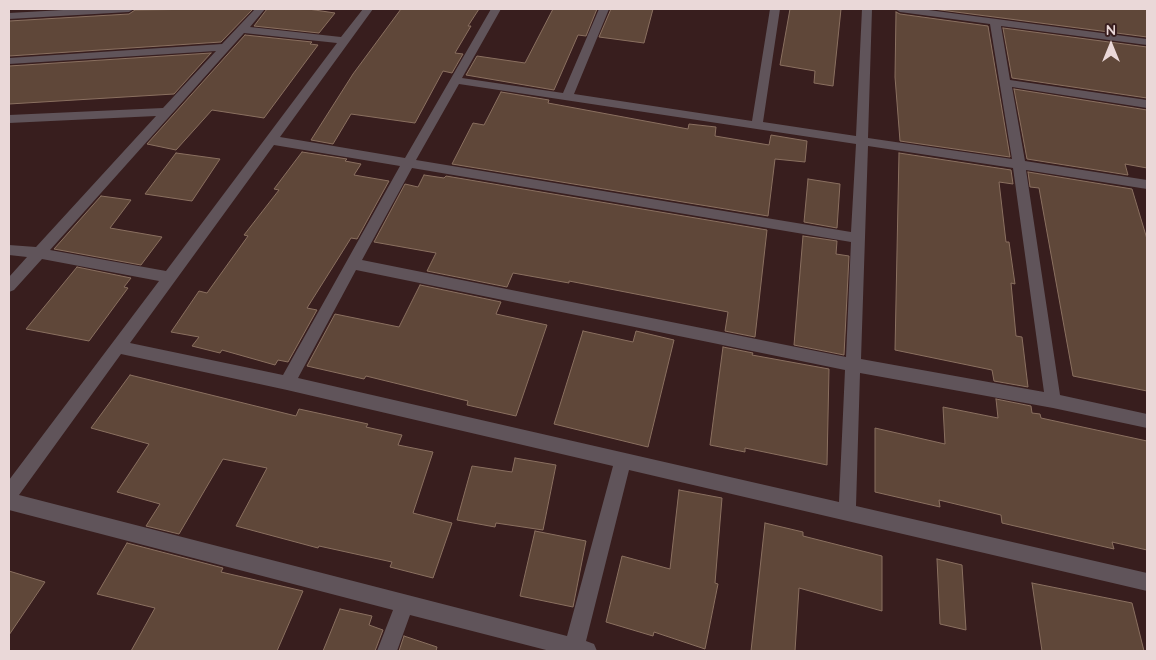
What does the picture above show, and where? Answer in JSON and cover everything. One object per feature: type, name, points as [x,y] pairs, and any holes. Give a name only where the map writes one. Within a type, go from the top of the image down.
[{"type":"street","points":[[12,16],[129,9]]},
{"type":"street","points":[[9,286],[260,9]]},
{"type":"street","points":[[9,494],[368,9]]},
{"type":"street","points":[[287,383],[408,163],[496,9]]},
{"type":"street","points":[[567,96],[604,9]]},
{"type":"street","points":[[757,124],[775,9]]},
{"type":"street","points":[[847,513],[867,9]]},
{"type":"street","points":[[900,9],[1147,42]]},
{"type":"street","points":[[995,21],[1019,165],[1053,401]]},
{"type":"street","points":[[241,29],[345,41]]},
{"type":"street","points":[[9,61],[224,47]]},
{"type":"street","points":[[456,80],[1147,184]]},
{"type":"street","points":[[1006,84],[1147,104]]},
{"type":"street","points":[[9,119],[166,112]]},
{"type":"street","points":[[272,140],[859,238]]},
{"type":"street","points":[[9,250],[38,253],[170,276]]},
{"type":"street","points":[[354,264],[854,365],[1147,420]]},
{"type":"street","points":[[118,347],[287,383],[1147,582]]},
{"type":"street","points":[[9,501],[578,650],[623,461]]},
{"type":"street","points":[[387,651],[404,605]]},
{"type":"building","points":[[253,9],[221,42],[9,56],[9,21],[129,14],[135,10]]},
{"type":"building","points":[[267,9],[308,9],[335,13],[319,33],[254,26]]},
{"type":"building","points":[[401,9],[479,9],[468,26],[471,26],[455,53],[463,54],[452,73],[443,71],[415,123],[351,114],[333,144],[311,140],[353,74]]},
{"type":"building","points":[[553,9],[597,9],[586,36],[578,35],[554,90],[466,75],[477,56],[525,63]]},
{"type":"building","points":[[611,9],[653,9],[644,43],[599,37]]},
{"type":"building","points":[[790,9],[841,9],[833,86],[814,83],[815,71],[780,65]]},
{"type":"building","points":[[933,9],[1147,9],[1147,37]]},
{"type":"building","points":[[896,12],[988,26],[1010,157],[900,141],[895,77]]},
{"type":"building","points":[[1003,28],[1147,47],[1147,98],[1012,78]]},
{"type":"building","points":[[245,35],[312,42],[310,44],[318,45],[264,118],[212,110],[176,150],[147,144]]},
{"type":"building","points":[[211,53],[174,94],[9,104],[9,66]]},
{"type":"building","points":[[1014,89],[1147,110],[1147,168],[1125,164],[1128,175],[1027,159]]},
{"type":"building","points":[[501,92],[549,100],[548,103],[688,129],[689,124],[716,127],[715,136],[769,145],[771,135],[807,141],[805,162],[775,159],[768,216],[452,164],[473,123],[484,125]]},
{"type":"building","points":[[302,152],[347,159],[345,161],[361,164],[354,175],[389,181],[357,239],[351,238],[307,308],[317,310],[288,362],[278,360],[275,365],[222,350],[220,353],[192,346],[199,337],[171,332],[199,291],[207,293],[248,236],[244,235],[279,190],[274,189]]},
{"type":"building","points":[[176,153],[220,159],[192,201],[145,194]]},
{"type":"building","points":[[899,153],[1011,170],[1013,184],[999,182],[1006,242],[1009,242],[1015,284],[1011,283],[1016,336],[1022,337],[1028,387],[994,381],[992,370],[895,350]]},
{"type":"building","points":[[1028,172],[1132,189],[1147,239],[1147,391],[1073,376],[1039,188],[1030,187]]},
{"type":"building","points":[[424,175],[444,178],[446,176],[767,230],[755,337],[725,331],[728,312],[569,281],[569,283],[513,273],[507,287],[427,271],[436,253],[374,242],[405,184],[418,187]]},
{"type":"building","points":[[808,179],[840,184],[837,228],[804,222]]},
{"type":"building","points":[[101,196],[131,200],[110,228],[162,237],[141,265],[54,249]]},
{"type":"building","points":[[803,236],[837,241],[836,254],[849,256],[844,355],[794,345]]},
{"type":"building","points":[[77,267],[131,278],[124,287],[128,288],[89,341],[26,329]]},
{"type":"building","points":[[420,285],[501,302],[496,314],[547,325],[516,416],[467,405],[468,401],[366,376],[364,379],[307,366],[335,314],[399,327]]},
{"type":"building","points":[[583,331],[633,342],[636,331],[674,340],[648,447],[554,424]]},
{"type":"building","points":[[723,347],[753,353],[752,355],[829,369],[827,465],[745,448],[745,452],[710,445]]},
{"type":"building","points":[[130,375],[296,416],[299,409],[368,424],[366,427],[402,435],[398,445],[433,452],[413,513],[452,523],[433,578],[390,567],[392,562],[319,546],[318,548],[236,526],[267,468],[223,459],[179,534],[146,526],[160,504],[117,492],[149,444],[91,428]]},
{"type":"building","points":[[996,399],[1031,406],[1032,413],[1040,414],[1041,418],[1147,441],[1147,550],[1112,542],[1114,549],[1002,523],[1001,515],[939,500],[940,507],[875,492],[875,428],[945,444],[943,407],[998,418]]},
{"type":"building","points":[[515,458],[556,465],[543,530],[496,523],[495,527],[457,520],[472,466],[512,472]]},
{"type":"building","points":[[679,490],[722,498],[715,583],[718,584],[705,649],[654,632],[653,636],[606,622],[622,556],[670,569]]},
{"type":"building","points":[[765,523],[803,532],[803,536],[882,556],[882,611],[799,588],[795,651],[751,651]]},
{"type":"building","points":[[535,531],[586,541],[573,607],[520,596]]},
{"type":"building","points":[[127,543],[223,568],[221,572],[303,591],[277,651],[131,651],[155,608],[97,594]]},
{"type":"building","points":[[937,559],[962,565],[966,630],[940,624]]},
{"type":"building","points":[[9,571],[45,582],[9,635]]},
{"type":"building","points":[[1032,583],[1132,603],[1144,651],[1042,651]]},
{"type":"building","points":[[340,609],[372,616],[369,625],[383,630],[375,651],[323,651]]},
{"type":"building","points":[[404,636],[437,647],[436,651],[399,651]]}]
